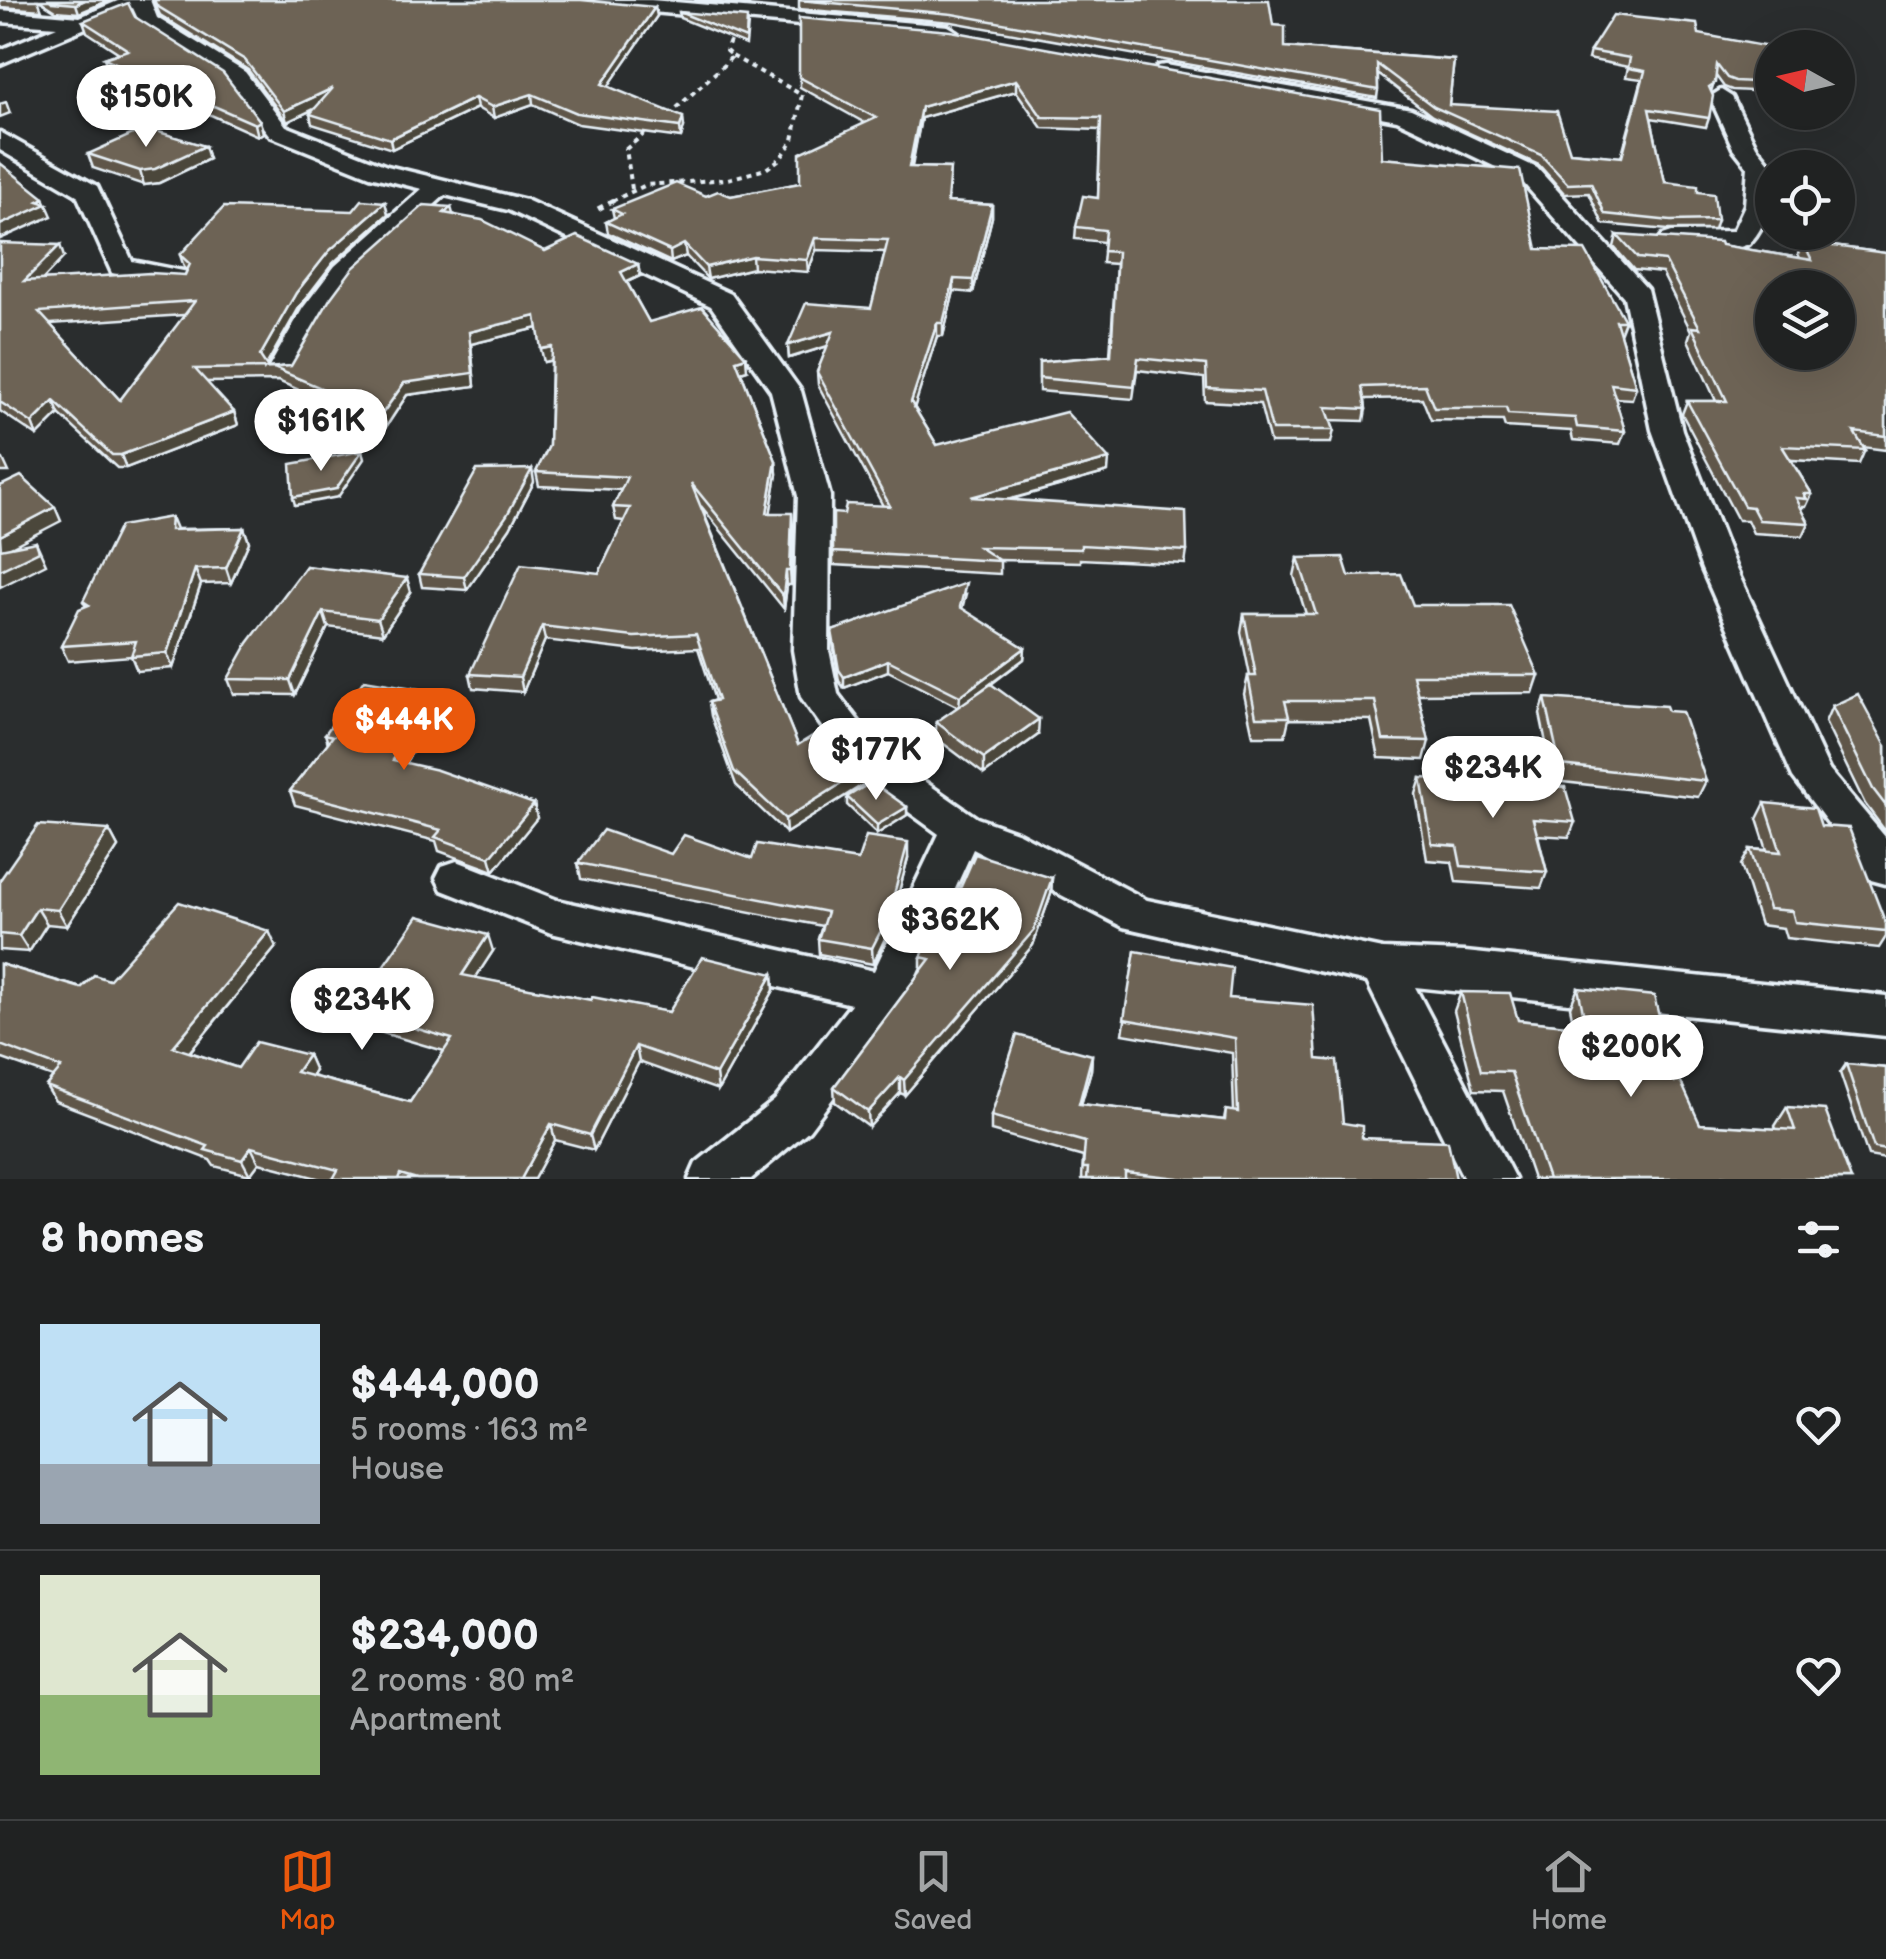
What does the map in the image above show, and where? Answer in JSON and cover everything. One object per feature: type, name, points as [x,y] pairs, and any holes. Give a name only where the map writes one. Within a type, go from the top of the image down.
[{"type":"street","points":[[0,58],[138,0],[148,21],[237,78],[278,131],[380,171],[518,205],[721,300],[786,391],[814,496],[811,650],[820,697],[868,762],[962,829],[1004,844],[1138,915],[1382,967],[1465,971],[1886,1016]]},
{"type":"street","points":[[583,0],[968,35]]},
{"type":"street","points":[[748,16],[776,0]]},
{"type":"street","points":[[0,16],[83,23]]},
{"type":"street","points":[[1131,65],[1403,114],[1528,173],[1637,295],[1667,430],[1719,570],[1813,777],[1886,868]]},
{"type":"street","points":[[1648,238],[1711,242],[1740,239],[1748,232],[1755,211],[1760,166],[1746,148],[1721,98]]},
{"type":"street","points":[[0,139],[38,165],[88,191],[121,267],[178,278]]},
{"type":"street","points":[[282,371],[317,308],[344,272],[440,186]]},
{"type":"street","points":[[1582,233],[1615,236]]},
{"type":"street","points":[[714,1179],[792,1115],[886,993],[962,829]]},
{"type":"street","points":[[457,878],[551,916],[886,993]]},
{"type":"street","points":[[1382,967],[1490,1179]]},
{"type":"path","points":[[590,212],[632,189],[650,184],[746,178],[774,167],[795,137],[802,95],[726,51],[734,30],[748,16]]},
{"type":"path","points":[[632,189],[626,149],[690,102],[699,86],[718,74],[732,56]]},
{"type":"building","points":[[50,0],[85,0],[76,4]]},
{"type":"building","points":[[154,0],[581,0],[655,7],[602,84],[683,117],[680,127],[577,113],[532,94],[492,107],[475,98],[390,139],[310,114],[333,88],[284,111],[245,60],[157,6]]},
{"type":"building","points":[[799,0],[1269,0],[1273,25],[1285,26],[1285,47],[1454,60],[1449,105],[1557,111],[1570,152],[1622,157],[1645,71],[1628,68],[1630,58],[1590,51],[1613,15],[1697,24],[1699,34],[1755,44],[1755,82],[1727,78],[1717,65],[1715,83],[1709,87],[1713,96],[1709,118],[1649,109],[1665,182],[1698,186],[1698,192],[1714,194],[1717,220],[1671,221],[1605,214],[1591,183],[1568,184],[1541,155],[1434,107],[1377,64],[1378,90],[952,14]]},
{"type":"building","points":[[128,3],[135,17],[223,73],[260,121],[255,124],[104,58],[128,50],[83,21]]},
{"type":"building","points":[[679,12],[747,18],[746,39]]},
{"type":"building","points":[[799,18],[951,31],[1380,109],[1382,158],[1520,170],[1537,249],[1585,250],[1625,321],[1616,321],[1636,387],[1611,384],[1625,431],[1577,427],[1575,418],[1508,414],[1506,408],[1434,408],[1425,385],[1362,387],[1366,409],[1326,407],[1334,430],[1272,430],[1262,391],[1207,388],[1206,365],[1138,358],[1134,387],[1039,378],[1039,362],[1111,355],[1117,252],[1103,251],[1105,230],[1076,227],[1083,196],[1098,198],[1101,118],[1042,117],[1016,80],[921,107],[909,167],[950,168],[947,202],[992,205],[973,280],[954,279],[943,323],[937,323],[911,402],[937,445],[1066,412],[1109,459],[971,497],[1186,512],[1187,551],[1081,545],[1081,549],[979,547],[1000,561],[833,552],[833,513],[844,514],[846,504],[890,506],[817,372],[833,332],[788,345],[806,303],[871,308],[888,240],[815,238],[807,260],[752,256],[706,267],[684,244],[670,251],[606,222],[622,214],[612,209],[676,183],[706,196],[718,191],[731,196],[800,183],[800,153],[876,118],[799,77]]},
{"type":"building","points":[[146,128],[205,146],[155,169],[140,171],[88,154]]},
{"type":"building","points":[[0,163],[44,198],[38,201],[47,204],[0,225]]},
{"type":"building","points":[[362,200],[385,202],[329,251],[296,293],[260,356],[268,368],[291,366],[353,268],[424,205],[451,207],[444,213],[482,220],[545,251],[577,236],[638,264],[621,272],[649,322],[702,307],[746,357],[736,360],[776,461],[767,513],[792,513],[790,571],[786,571],[783,596],[691,483],[798,745],[819,732],[863,770],[785,819],[734,771],[709,702],[718,700],[696,634],[634,637],[542,626],[520,677],[470,674],[521,564],[599,573],[630,508],[613,507],[627,477],[536,472],[549,446],[552,347],[541,349],[536,316],[469,332],[473,373],[404,383],[382,414],[274,368],[195,369],[234,412],[112,455],[54,401],[32,423],[0,402],[0,243],[60,245],[24,281],[150,273],[185,275],[190,264],[180,255],[224,207],[353,211]],"holes":[[[195,301],[120,400],[39,312]]]},
{"type":"building","points":[[1617,235],[1720,242],[1812,260],[1807,250],[1886,253],[1886,436],[1854,432],[1865,450],[1782,446],[1812,494],[1804,494],[1807,499],[1796,498],[1809,523],[1759,520],[1752,507],[1744,506],[1687,401],[1727,401],[1692,327],[1700,328],[1665,261],[1638,258]]},
{"type":"building","points":[[362,451],[336,489],[293,497],[291,464]]},
{"type":"building","points":[[532,469],[507,515],[464,577],[419,574],[477,470]]},
{"type":"building","points":[[21,476],[55,507],[0,536],[0,486]]},
{"type":"building","points":[[171,517],[170,530],[244,528],[226,568],[195,569],[167,653],[131,656],[136,641],[61,646],[79,609],[89,605],[83,601],[120,526]]},
{"type":"building","points":[[36,542],[39,551],[0,570],[0,549]]},
{"type":"building","points":[[1343,557],[1349,576],[1401,574],[1413,605],[1509,605],[1539,675],[1413,675],[1429,741],[1383,740],[1375,701],[1285,701],[1289,717],[1256,717],[1248,676],[1256,676],[1244,614],[1316,614],[1298,558]]},
{"type":"building","points":[[306,566],[407,578],[378,619],[323,612],[290,680],[228,679],[248,643]]},
{"type":"building","points":[[966,583],[960,607],[1025,648],[960,696],[888,660],[844,677],[839,670],[832,631]]},
{"type":"building","points":[[364,680],[438,692],[393,760],[437,770],[534,804],[490,857],[435,837],[441,830],[290,791],[333,736],[325,734]]},
{"type":"building","points":[[991,684],[1039,719],[984,758],[936,722]]},
{"type":"building","points":[[1858,694],[1886,746],[1886,806],[1873,789],[1832,706]]},
{"type":"building","points":[[1545,698],[1666,706],[1668,711],[1682,712],[1706,781],[1560,765]]},
{"type":"building","points":[[1421,778],[1565,787],[1575,822],[1533,819],[1547,872],[1461,866],[1457,846],[1432,844]]},
{"type":"building","points":[[872,782],[907,807],[877,825],[847,797]]},
{"type":"building","points":[[1765,803],[1815,808],[1821,826],[1849,828],[1886,931],[1795,922],[1792,911],[1769,909],[1750,849],[1781,852]]},
{"type":"building","points":[[38,825],[109,830],[58,910],[37,908],[19,936],[0,934],[0,880]]},
{"type":"building","points":[[603,830],[671,854],[684,835],[752,859],[757,844],[858,860],[866,836],[908,842],[888,917],[872,948],[818,939],[827,912],[578,863]]},
{"type":"building","points":[[975,854],[1052,878],[1034,930],[904,1080],[900,1077],[868,1112],[834,1087],[930,959],[921,957],[936,925],[944,926]]},
{"type":"building","points":[[179,902],[269,931],[173,1047],[238,1068],[256,1042],[308,1055],[296,1072],[410,1102],[452,1039],[353,1010],[418,916],[488,935],[462,975],[591,1000],[592,997],[669,1012],[702,957],[773,974],[716,1074],[636,1046],[590,1135],[551,1124],[521,1179],[417,1179],[400,1174],[398,1179],[333,1179],[338,1170],[251,1147],[242,1160],[205,1150],[208,1146],[46,1086],[61,1068],[0,1045],[0,964],[81,988],[94,975],[109,980]]},
{"type":"building","points":[[1135,951],[1232,968],[1229,998],[1313,1005],[1317,1059],[1337,1061],[1343,1123],[1362,1126],[1362,1138],[1448,1141],[1456,1179],[1187,1179],[1125,1172],[1125,1179],[1087,1179],[1088,1168],[1083,1168],[1085,1142],[991,1116],[1017,1035],[1092,1055],[1079,1104],[1225,1120],[1226,1110],[1238,1112],[1235,1038],[1124,1019]]},
{"type":"building","points":[[1578,988],[1654,996],[1675,1082],[1681,1082],[1700,1124],[1795,1130],[1787,1107],[1825,1110],[1851,1179],[1548,1179],[1511,1072],[1481,1071],[1461,992],[1510,993],[1518,1020],[1586,1027]]},
{"type":"building","points":[[1846,1064],[1886,1068],[1886,1150],[1874,1148]]}]
